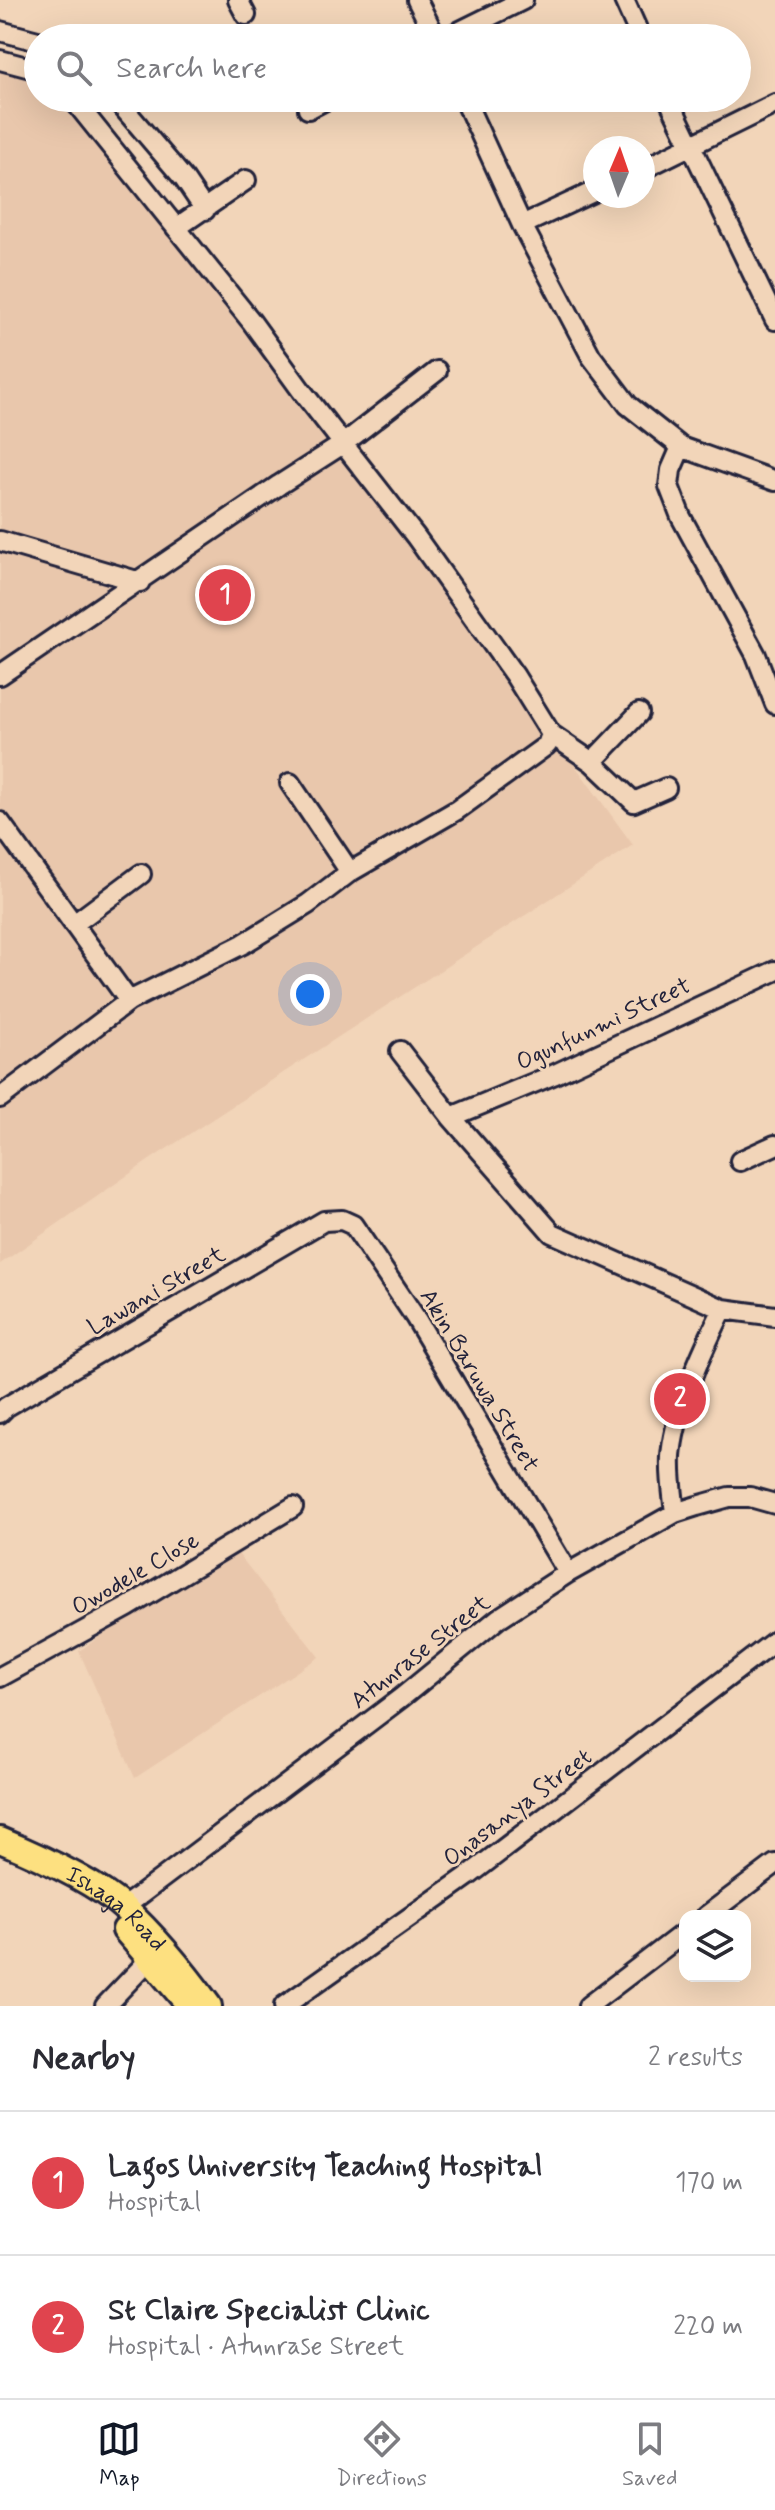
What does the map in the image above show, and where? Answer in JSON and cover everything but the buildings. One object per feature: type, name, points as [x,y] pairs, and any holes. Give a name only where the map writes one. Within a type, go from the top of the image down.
[{"type":"main road","name":"Ishaga Road","points":[[0,1840],[47,1861],[124,1907],[190,2006]]},
{"type":"main road","name":"Ishaga Road","points":[[0,1855],[41,1873],[100,1907],[157,1956],[181,1967],[209,2006]]},
{"type":"street","points":[[417,0],[429,24]]},
{"type":"street","points":[[474,24],[523,0]]},
{"type":"street","points":[[624,0],[635,24]]},
{"type":"street","points":[[0,31],[24,37]]},
{"type":"street","points":[[0,60],[24,66]]},
{"type":"street","points":[[655,164],[775,104]]},
{"type":"street","points":[[83,112],[416,537],[515,676],[551,734],[592,762],[634,802],[666,788]]},
{"type":"street","points":[[127,112],[184,179],[205,210]]},
{"type":"street","points":[[470,112],[522,225],[591,356],[628,405],[681,447],[775,481]]},
{"type":"street","points":[[674,112],[775,320]]},
{"type":"street","points":[[176,228],[246,180]]},
{"type":"street","points":[[522,225],[583,197]]},
{"type":"street","points":[[0,675],[343,444],[437,371]]},
{"type":"street","points":[[681,447],[671,470],[669,486],[681,517],[756,655],[775,704]]},
{"type":"street","points":[[0,541],[140,582]]},
{"type":"street","points":[[592,762],[639,713]]},
{"type":"street","points":[[0,1098],[129,1001],[243,944],[308,904],[350,872],[457,810],[547,745],[551,734]]},
{"type":"street","points":[[290,783],[350,872]]},
{"type":"street","points":[[0,822],[129,1001]]},
{"type":"street","points":[[72,921],[141,874]]},
{"type":"street","name":"Ogunfunmi Street","points":[[451,1117],[553,1075],[775,971]]},
{"type":"street","points":[[400,1051],[451,1117],[552,1233],[723,1309],[775,1316]]},
{"type":"street","points":[[740,1161],[775,1145]]},
{"type":"street","name":"Lawani Street","points":[[0,1413],[146,1323],[324,1221],[342,1220]]},
{"type":"street","name":"Akin Baruwa Street","points":[[342,1220],[353,1225],[415,1317],[568,1573]]},
{"type":"street","points":[[675,1513],[671,1456],[674,1439],[697,1367],[723,1309]]},
{"type":"street","name":"Atunrase Street","points":[[124,1907],[401,1698],[499,1618],[568,1573],[675,1513],[729,1497],[750,1497],[775,1504]]},
{"type":"street","name":"Owodele Close","points":[[0,1677],[128,1607],[293,1507]]},
{"type":"street","name":"Onasanya Street","points":[[284,2006],[468,1876],[775,1641]]},
{"type":"street","points":[[714,1910],[775,1864]]},
{"type":"street","points":[[588,2006],[679,1937]]},
{"type":"street","points":[[105,2006],[157,1956]]},
{"type":"shaded area","points":[[0,62],[24,68],[24,112],[98,112],[633,845],[151,1159],[0,1264]]},
{"type":"shaded area","points":[[232,1546],[319,1657],[135,1778],[79,1651]]},
{"type":"place","name":"Lagos University Teaching Hospital","points":[[225,595]]},
{"type":"place","name":"St Claire Specialist Clinic","points":[[680,1399]]}]
